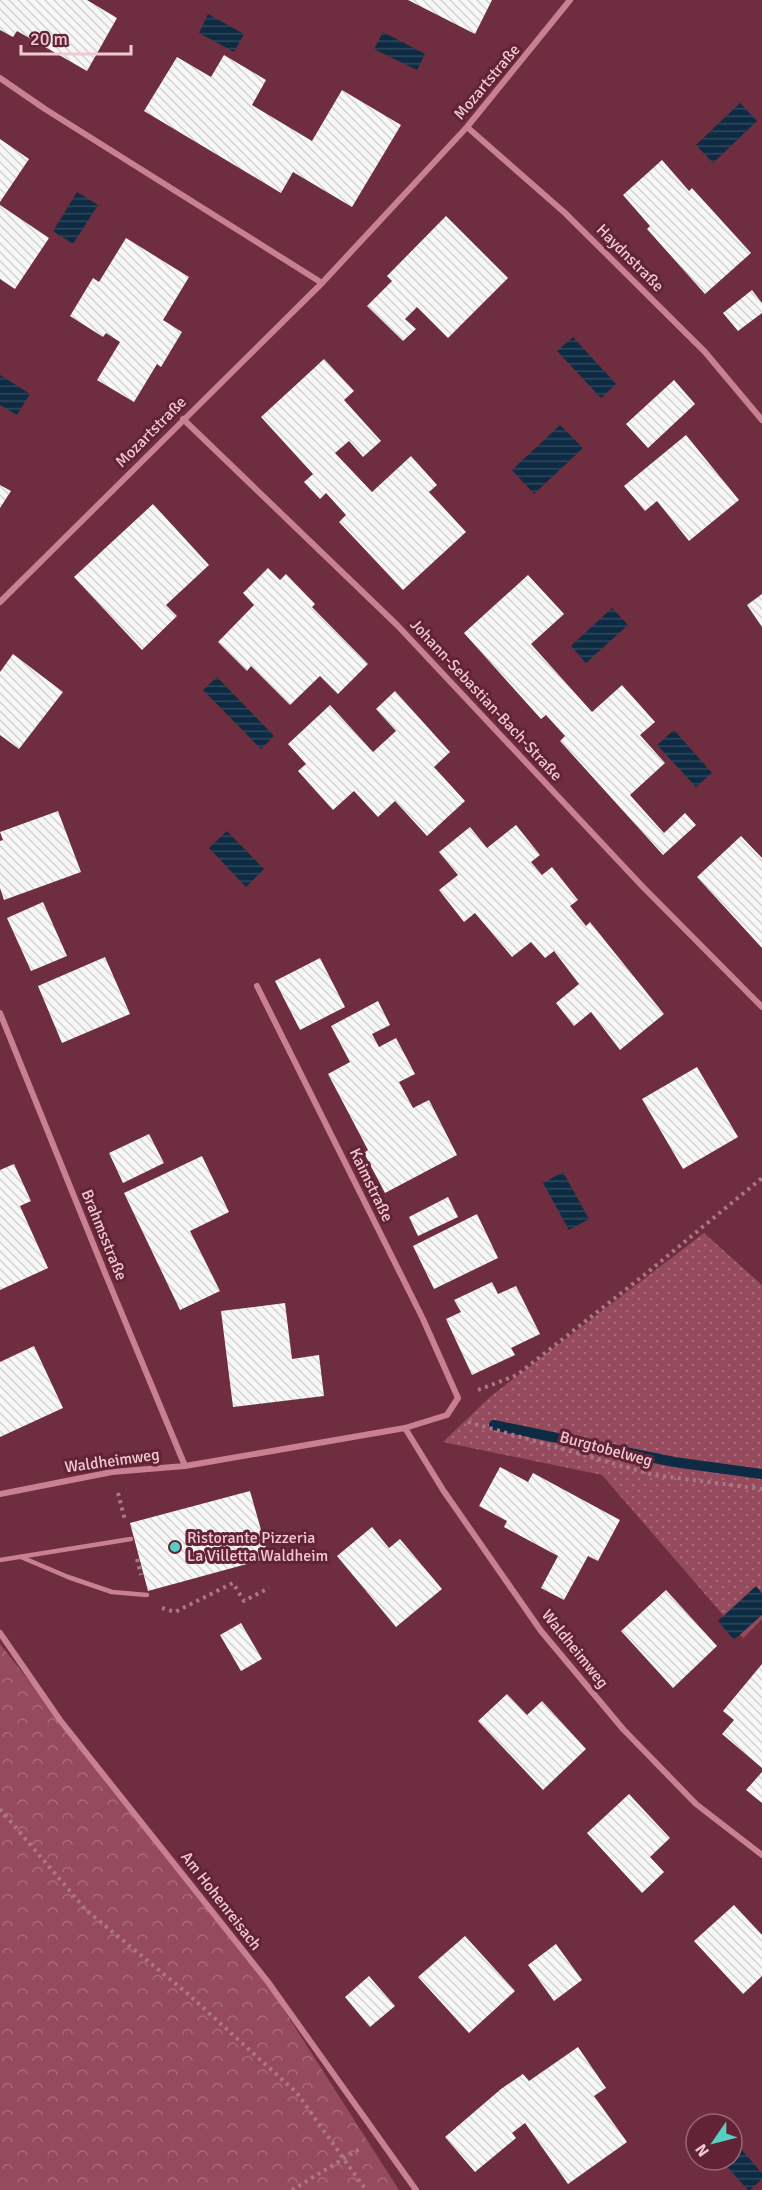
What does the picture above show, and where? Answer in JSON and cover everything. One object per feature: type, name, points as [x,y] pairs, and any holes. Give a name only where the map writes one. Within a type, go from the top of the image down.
[{"type":"street","name":"Mozartstraße","points":[[0,602],[322,283],[467,128],[570,0]]},
{"type":"street","points":[[0,78],[45,110],[322,283]]},
{"type":"street","name":"Haydnstraße","points":[[467,128],[565,213],[705,352],[762,420]]},
{"type":"street","name":"Johann-Sebastian-Bach-Straße","points":[[183,419],[397,625],[643,887],[762,1007]]},
{"type":"street","name":"Kaimstraße","points":[[257,986],[423,1319],[458,1398]]},
{"type":"street","name":"Brahmsstraße","points":[[0,1013],[185,1466]]},
{"type":"street","points":[[447,1415],[458,1398]]},
{"type":"street","name":"Waldheimweg","points":[[0,1494],[112,1472],[185,1466],[405,1428],[447,1415]]},
{"type":"street","name":"Waldheimweg","points":[[405,1428],[443,1490],[541,1631],[570,1667],[623,1730],[696,1804],[762,1855]]},
{"type":"street","name":"Am Hohenreisach","points":[[0,1633],[60,1720],[268,1982],[416,2190]]},
{"type":"lane","points":[[0,1560],[131,1539]]},
{"type":"lane","points":[[21,1557],[112,1592],[147,1595]]},
{"type":"path","points":[[458,1398],[517,1375],[648,1272],[762,1178]]},
{"type":"path","name":"Burgtobelweg","points":[[447,1415],[654,1475],[762,1489]]},
{"type":"path","points":[[112,1472],[150,1605],[175,1612],[233,1583],[244,1601],[270,1588]]},
{"type":"path","points":[[0,1809],[86,1910],[188,1994],[297,2093],[366,2190]]},
{"type":"path","points":[[292,2190],[378,2138]]},
{"type":"green space","points":[[704,1233],[762,1285],[762,1619],[743,1638],[602,1475],[443,1442],[491,1396]]},
{"type":"green space","points":[[0,1644],[261,1974],[399,2190],[0,2190]]},
{"type":"water","points":[[208,14],[244,34],[234,52],[199,33]]},
{"type":"water","points":[[383,32],[425,54],[417,70],[374,49]]},
{"type":"water","points":[[740,103],[757,121],[713,163],[696,145]]},
{"type":"water","points":[[77,192],[98,205],[73,244],[53,231]]},
{"type":"water","points":[[573,337],[616,384],[601,398],[557,351]]},
{"type":"water","points":[[0,375],[30,394],[17,415],[0,405]]},
{"type":"water","points":[[560,425],[583,448],[534,494],[512,470]]},
{"type":"water","points":[[612,608],[628,625],[586,663],[571,646]]},
{"type":"water","points":[[217,677],[274,736],[261,749],[203,690]]},
{"type":"water","points":[[674,730],[712,773],[696,787],[657,745]]},
{"type":"water","points":[[227,831],[264,869],[246,887],[209,848]]},
{"type":"water","points":[[563,1172],[589,1219],[569,1230],[543,1183]]},
{"type":"water","points":[[756,1586],[762,1593],[762,1615],[734,1640],[718,1621]]},
{"type":"water","points":[[744,2153],[762,2173],[762,2179],[748,2190],[732,2172],[744,2172]]},
{"type":"building","points":[[0,0],[87,0],[117,18],[87,71],[17,31],[13,37],[0,30]]},
{"type":"building","points":[[408,0],[492,0],[475,34]]},
{"type":"building","points":[[224,55],[266,80],[252,105],[312,141],[342,90],[401,125],[352,207],[293,172],[281,193],[144,111],[177,57],[211,77]]},
{"type":"building","points":[[0,139],[29,159],[0,202]]},
{"type":"building","points":[[662,160],[689,191],[692,188],[751,253],[705,294],[647,229],[650,226],[623,195]]},
{"type":"building","points":[[0,205],[49,238],[15,289],[0,279]]},
{"type":"building","points":[[446,216],[508,278],[448,338],[417,307],[405,319],[416,329],[403,341],[367,306],[392,281],[387,276]]},
{"type":"building","points":[[126,238],[189,277],[163,320],[182,332],[161,367],[157,364],[134,402],[97,380],[120,342],[106,333],[103,337],[70,316],[93,278],[99,282]]},
{"type":"building","points":[[752,290],[762,303],[762,313],[738,331],[723,313]]},
{"type":"building","points":[[324,359],[354,391],[344,400],[381,441],[363,457],[349,441],[335,453],[372,492],[411,456],[437,485],[429,492],[466,532],[403,590],[339,522],[346,515],[326,493],[320,499],[304,482],[313,474],[261,417]]},
{"type":"building","points":[[674,380],[695,404],[648,448],[626,424]]},
{"type":"building","points":[[686,435],[739,500],[689,541],[657,501],[645,511],[624,486]]},
{"type":"building","points":[[0,485],[11,491],[0,508]]},
{"type":"building","points":[[153,504],[209,565],[166,605],[177,616],[142,650],[74,577]]},
{"type":"building","points":[[268,568],[280,580],[286,574],[315,604],[312,607],[368,664],[338,694],[320,676],[290,705],[251,666],[247,671],[218,642],[254,605],[243,593]]},
{"type":"building","points":[[528,575],[564,614],[531,644],[592,712],[622,685],[655,722],[640,735],[665,763],[630,795],[664,833],[685,813],[696,825],[663,855],[560,741],[565,736],[546,715],[541,719],[464,633]]},
{"type":"building","points":[[762,594],[762,627],[747,605]]},
{"type":"building","points":[[13,654],[63,692],[19,749],[0,735],[0,672]]},
{"type":"building","points":[[395,691],[450,752],[434,767],[465,801],[427,836],[395,801],[378,817],[354,791],[333,810],[298,771],[306,764],[288,744],[330,705],[373,752],[396,731],[376,709]]},
{"type":"building","points":[[58,811],[81,872],[4,900],[0,888],[0,841],[3,840],[0,832]]},
{"type":"building","points":[[516,825],[540,855],[531,862],[542,875],[552,867],[578,900],[570,906],[586,926],[590,922],[664,1014],[620,1050],[591,1012],[574,1026],[556,1003],[579,984],[554,951],[545,958],[531,942],[512,957],[475,913],[464,922],[439,890],[458,875],[439,852],[470,827],[487,848]]},
{"type":"building","points":[[741,836],[762,858],[762,948],[697,877]]},
{"type":"building","points":[[43,902],[67,956],[31,971],[7,918]]},
{"type":"building","points":[[105,957],[130,1014],[62,1043],[38,986]]},
{"type":"building","points":[[320,958],[345,1007],[300,1030],[275,981]]},
{"type":"building","points":[[378,1001],[390,1025],[372,1034],[379,1047],[396,1038],[415,1074],[399,1082],[413,1108],[429,1100],[457,1155],[385,1193],[364,1153],[368,1150],[328,1074],[350,1062],[331,1026]]},
{"type":"building","points":[[697,1067],[738,1137],[683,1169],[642,1099]]},
{"type":"building","points":[[149,1134],[164,1163],[123,1183],[109,1153]]},
{"type":"building","points":[[202,1156],[229,1212],[190,1231],[220,1291],[180,1310],[124,1193]]},
{"type":"building","points":[[14,1164],[31,1201],[20,1206],[48,1268],[0,1290],[0,1170]]},
{"type":"building","points":[[448,1197],[458,1217],[418,1236],[409,1217]]},
{"type":"building","points":[[477,1214],[498,1258],[434,1289],[413,1246]]},
{"type":"building","points":[[492,1282],[498,1294],[516,1286],[540,1334],[511,1348],[515,1355],[472,1375],[446,1319],[461,1312],[454,1300]]},
{"type":"building","points":[[285,1303],[292,1359],[319,1355],[324,1396],[233,1407],[221,1311]]},
{"type":"building","points":[[34,1346],[63,1408],[0,1437],[0,1362]]},
{"type":"building","points":[[500,1467],[528,1482],[533,1473],[620,1520],[598,1561],[588,1556],[564,1600],[541,1588],[558,1556],[504,1527],[507,1521],[479,1506]]},
{"type":"building","name":"Ristorante Pizzeria La Villetta Waldheim","points":[[250,1491],[269,1558],[148,1591],[130,1523]]},
{"type":"building","points":[[372,1527],[389,1548],[400,1539],[442,1589],[396,1627],[337,1556]]},
{"type":"building","points":[[666,1590],[717,1646],[673,1688],[621,1631]]},
{"type":"building","points":[[241,1623],[262,1659],[241,1671],[220,1635]]},
{"type":"building","points":[[762,1664],[762,1768],[722,1734],[734,1720],[723,1711]]},
{"type":"building","points":[[507,1694],[527,1715],[542,1701],[586,1749],[543,1790],[478,1721]]},
{"type":"building","points":[[762,1772],[762,1803],[746,1790]]},
{"type":"building","points":[[629,1794],[670,1838],[650,1857],[664,1872],[642,1893],[587,1833]]},
{"type":"building","points":[[734,1905],[762,1935],[762,1976],[743,1994],[694,1941]]},
{"type":"building","points":[[465,1936],[515,1991],[469,2033],[418,1977]]},
{"type":"building","points":[[556,1944],[582,1980],[554,2001],[528,1965]]},
{"type":"building","points":[[369,1976],[395,2006],[370,2027],[345,1997]]},
{"type":"building","points":[[578,2047],[606,2088],[594,2096],[627,2142],[568,2184],[525,2123],[512,2133],[516,2138],[475,2172],[445,2137],[501,2089],[523,2074],[529,2081]]},
{"type":"waterway","points":[[494,1425],[674,1462],[762,1474]]},
{"type":"place","name":"Ristorante Pizzeria La Villetta Waldheim","points":[[175,1547]]}]
